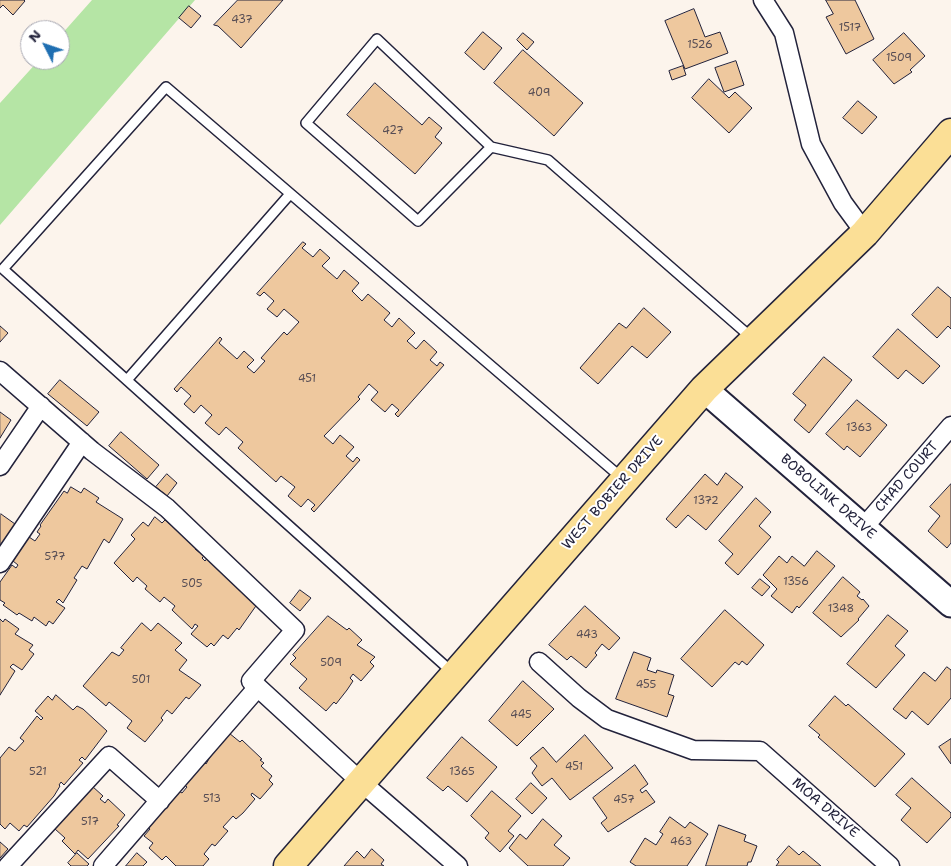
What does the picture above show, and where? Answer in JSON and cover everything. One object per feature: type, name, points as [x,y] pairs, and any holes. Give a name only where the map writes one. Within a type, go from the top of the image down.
[{"type":"main road","name":"WEST BOBIER DRIVE","points":[[288,866],[360,781],[704,389],[865,233],[951,133]]},
{"type":"street","points":[[763,0],[784,34],[811,144],[843,203],[865,233]]},
{"type":"street","points":[[0,371],[82,442],[167,508],[295,630],[251,681],[360,781],[458,866]]},
{"type":"street","name":"BOBOLINK DRIVE","points":[[704,389],[951,604]]},
{"type":"street","points":[[0,466],[41,406]]},
{"type":"street","name":"CHAD COURT","points":[[863,528],[951,426]]},
{"type":"street","points":[[0,563],[82,442]]},
{"type":"street","name":"MOA DRIVE","points":[[539,662],[579,698],[608,719],[693,750],[760,751],[890,866]]},
{"type":"street","points":[[104,866],[258,687]]},
{"type":"street","points":[[8,866],[108,756],[160,800]]},
{"type":"lane","points":[[491,147],[418,221],[306,122],[377,39],[491,147],[548,160],[755,341]]},
{"type":"lane","points":[[454,674],[3,269],[166,87],[624,480]]},
{"type":"lane","points":[[127,380],[290,194]]},
{"type":"green space","points":[[92,0],[195,0],[0,225],[0,103],[30,70],[70,70],[70,25]]},
{"type":"building","points":[[0,0],[25,1],[13,15],[3,5],[0,8]]},
{"type":"building","points":[[238,0],[283,0],[241,48],[218,26],[214,25]]},
{"type":"building","points":[[826,0],[855,0],[874,39],[846,54],[826,17],[833,14]]},
{"type":"building","points":[[189,6],[201,16],[191,28],[179,18]]},
{"type":"building","points":[[694,9],[705,37],[720,32],[728,53],[685,69],[665,21]]},
{"type":"building","points":[[483,32],[502,48],[484,70],[465,53]]},
{"type":"building","points":[[523,33],[534,42],[527,50],[517,40]]},
{"type":"building","points":[[904,33],[925,56],[910,70],[912,72],[894,84],[873,60]]},
{"type":"building","points":[[523,50],[583,103],[554,136],[494,83]]},
{"type":"building","points":[[736,61],[744,85],[724,92],[715,68]]},
{"type":"building","points":[[683,66],[686,75],[672,80],[669,71]]},
{"type":"building","points":[[709,79],[729,98],[735,92],[752,108],[729,133],[692,98]]},
{"type":"building","points":[[375,83],[422,125],[429,117],[442,128],[435,137],[442,143],[415,174],[347,115]]},
{"type":"building","points":[[858,101],[877,117],[862,134],[843,118]]},
{"type":"building","points":[[303,242],[306,244],[302,248],[313,257],[320,249],[330,258],[322,266],[337,279],[344,270],[359,283],[352,291],[362,301],[368,294],[390,313],[384,320],[392,327],[399,318],[415,333],[407,341],[416,349],[424,340],[437,352],[430,360],[437,366],[440,362],[444,365],[398,417],[395,414],[399,410],[392,404],[385,412],[371,400],[378,392],[369,384],[358,397],[360,399],[324,436],[333,444],[340,435],[354,447],[346,456],[353,462],[357,457],[360,460],[314,512],[311,509],[315,505],[308,499],[301,507],[288,496],[295,487],[281,476],[276,482],[238,448],[243,442],[226,427],[219,435],[205,423],[212,415],[201,405],[194,413],[184,404],[191,396],[181,387],[177,392],[174,389],[220,337],[222,339],[219,343],[237,359],[244,351],[254,360],[247,367],[254,373],[265,361],[261,358],[284,332],[287,335],[299,322],[284,309],[277,317],[267,309],[274,301],[264,292],[260,296],[257,294]]},
{"type":"building","points":[[938,287],[951,298],[951,329],[948,326],[937,338],[912,315]]},
{"type":"building","points":[[644,308],[671,332],[647,358],[632,346],[598,384],[580,368],[619,323],[626,328]]},
{"type":"building","points":[[0,326],[8,333],[0,342]]},
{"type":"building","points":[[898,329],[940,366],[923,384],[906,370],[898,379],[873,357]]},
{"type":"building","points":[[824,357],[852,380],[809,433],[794,420],[806,405],[793,394]]},
{"type":"building","points":[[60,380],[99,412],[87,426],[48,394]]},
{"type":"building","points":[[857,400],[887,425],[860,457],[847,446],[844,450],[826,434]]},
{"type":"building","points":[[0,412],[11,420],[0,438]]},
{"type":"building","points":[[121,432],[159,465],[147,479],[109,446]]},
{"type":"building","points":[[726,473],[743,487],[706,530],[688,515],[676,528],[666,519],[705,474],[717,485]]},
{"type":"building","points":[[167,474],[177,483],[167,496],[156,487]]},
{"type":"building","points":[[951,484],[951,543],[947,548],[928,531],[940,516],[930,507]]},
{"type":"building","points":[[71,487],[81,493],[84,488],[99,498],[96,502],[123,519],[109,543],[104,539],[87,569],[82,566],[74,578],[77,580],[63,603],[59,599],[56,602],[65,608],[53,624],[49,621],[46,626],[34,617],[32,621],[19,613],[17,615],[3,605],[5,603],[0,600],[0,582],[12,565],[16,568],[18,565],[13,561],[29,537],[35,541],[40,534],[37,532],[40,525],[64,491],[67,493]]},
{"type":"building","points":[[756,498],[771,512],[759,526],[771,537],[738,575],[725,563],[733,554],[719,541]]},
{"type":"building","points":[[0,515],[15,524],[0,546]]},
{"type":"building","points":[[155,517],[162,523],[165,520],[197,547],[195,549],[204,556],[202,558],[205,561],[209,556],[258,603],[239,630],[237,628],[228,639],[223,635],[214,646],[211,643],[207,647],[191,634],[198,626],[195,624],[192,629],[172,610],[175,606],[164,597],[160,602],[145,589],[147,586],[137,577],[133,582],[114,563],[135,539],[131,535],[143,522],[148,526]]},
{"type":"building","points":[[817,551],[835,566],[799,608],[797,606],[792,613],[771,596],[777,589],[763,575],[779,556],[787,563],[792,556],[804,566]]},
{"type":"building","points":[[843,577],[860,592],[857,596],[863,599],[869,606],[859,620],[841,637],[813,613]]},
{"type":"building","points":[[760,579],[770,587],[762,596],[752,588]]},
{"type":"building","points":[[300,590],[311,598],[300,611],[290,603]]},
{"type":"building","points":[[585,606],[620,638],[609,650],[602,644],[595,653],[597,655],[586,668],[571,656],[567,660],[549,645]]},
{"type":"building","points":[[725,610],[764,645],[747,665],[742,661],[739,665],[735,662],[712,687],[681,659]]},
{"type":"building","points":[[888,615],[908,631],[895,646],[905,655],[876,688],[847,664]]},
{"type":"building","points":[[328,616],[347,630],[349,628],[362,640],[357,645],[375,657],[370,662],[374,666],[361,681],[353,674],[350,678],[353,681],[347,690],[336,704],[334,702],[326,711],[299,688],[307,679],[290,664],[296,658],[293,655]]},
{"type":"building","points":[[0,619],[3,622],[5,619],[19,629],[15,634],[33,645],[29,650],[34,654],[22,670],[13,664],[10,667],[15,671],[0,695]]},
{"type":"building","points":[[142,623],[151,631],[158,623],[182,643],[175,650],[187,660],[179,670],[201,685],[189,699],[186,697],[172,714],[167,710],[161,718],[163,720],[145,742],[127,728],[132,721],[109,702],[106,706],[83,686],[112,652],[119,656],[124,650],[121,648]]},
{"type":"building","points":[[634,652],[651,658],[647,670],[656,673],[657,670],[674,675],[668,694],[674,696],[667,717],[616,699]]},
{"type":"building","points":[[947,667],[951,670],[951,698],[928,725],[912,711],[906,719],[893,709],[924,672],[935,681]]},
{"type":"building","points":[[523,681],[554,709],[517,746],[489,721]]},
{"type":"building","points":[[56,695],[73,710],[77,706],[83,709],[107,731],[85,760],[82,757],[79,760],[83,763],[64,785],[61,782],[54,796],[27,827],[24,825],[19,831],[10,823],[5,829],[0,824],[0,758],[9,747],[15,751],[24,741],[20,738],[37,716],[41,720],[43,718],[35,711],[48,696],[52,700]]},
{"type":"building","points":[[835,696],[846,706],[848,704],[905,754],[875,787],[818,737],[820,735],[809,726]]},
{"type":"building","points":[[229,733],[240,742],[242,740],[262,759],[260,760],[264,763],[261,766],[272,776],[269,780],[273,784],[260,799],[252,793],[251,795],[255,799],[236,819],[233,816],[223,827],[228,831],[215,846],[212,844],[204,854],[209,859],[203,866],[176,866],[166,856],[162,860],[149,848],[153,843],[144,836],[150,829],[147,827],[179,791],[182,793],[187,787],[182,783],[202,760],[206,764],[210,757],[207,755]]},
{"type":"building","points":[[585,735],[613,768],[570,800],[552,778],[542,786],[532,773],[537,766],[530,758],[543,747],[556,762]]},
{"type":"building","points":[[462,737],[497,767],[467,802],[448,786],[443,791],[427,778]]},
{"type":"building","points":[[951,739],[951,764],[939,747]]},
{"type":"building","points":[[635,765],[648,784],[640,790],[642,793],[646,790],[655,802],[608,832],[601,823],[607,818],[593,798]]},
{"type":"building","points":[[912,778],[951,813],[951,817],[927,843],[901,820],[911,808],[896,795]]},
{"type":"building","points":[[531,783],[547,798],[532,814],[516,799]]},
{"type":"building","points":[[92,786],[103,796],[100,799],[105,803],[108,799],[125,815],[117,825],[119,826],[88,859],[78,850],[75,854],[62,841],[65,838],[55,829],[62,818]]},
{"type":"building","points":[[492,791],[521,816],[508,831],[514,836],[500,852],[485,838],[489,833],[471,816]]},
{"type":"building","points":[[670,817],[685,828],[690,822],[708,834],[687,866],[636,866],[630,862],[645,838],[656,845],[663,834],[660,832]]},
{"type":"building","points":[[543,819],[562,836],[554,845],[570,858],[563,866],[528,866],[509,848],[520,834],[526,839]]},
{"type":"building","points":[[719,825],[746,835],[744,841],[757,846],[751,862],[748,862],[747,866],[706,866]]},
{"type":"building","points":[[0,842],[8,849],[0,858]]},
{"type":"building","points":[[789,846],[799,855],[803,851],[821,866],[776,866],[779,862],[777,860]]},
{"type":"building","points":[[372,849],[384,860],[381,864],[384,866],[344,866],[357,851],[364,858]]},
{"type":"building","points":[[77,853],[89,864],[87,866],[71,866],[68,863]]},
{"type":"building","points":[[137,853],[147,862],[143,866],[126,866]]}]
